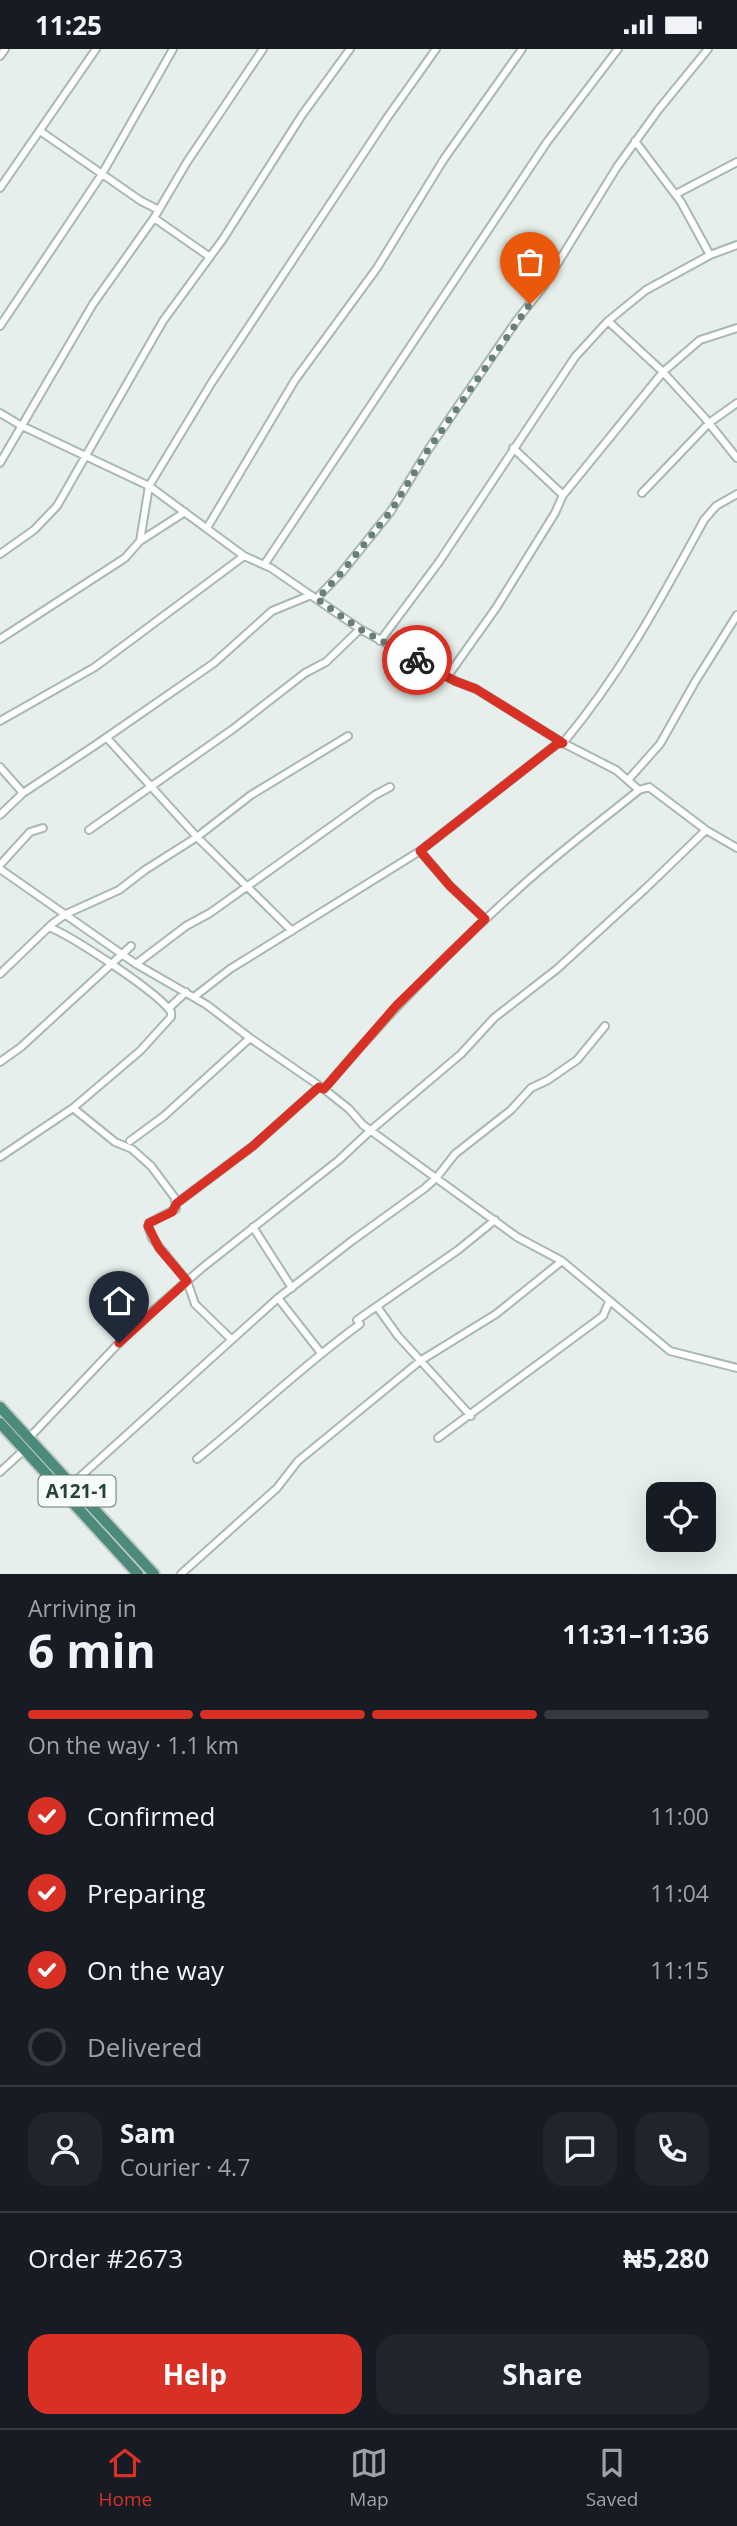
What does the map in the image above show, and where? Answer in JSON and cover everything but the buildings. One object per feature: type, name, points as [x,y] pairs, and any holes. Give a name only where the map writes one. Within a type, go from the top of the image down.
[{"type":"highway","name":"A121-1","points":[[0,1407],[154,1574]]},
{"type":"highway","name":"A121-1","points":[[0,1423],[138,1574]]},
{"type":"street","points":[[0,56],[5,49]]},
{"type":"street","points":[[0,188],[96,49]]},
{"type":"street","points":[[0,326],[102,174],[173,49]]},
{"type":"street","points":[[0,463],[93,304],[154,218],[187,162],[263,49]]},
{"type":"street","points":[[0,554],[34,530],[57,506],[163,321],[210,257],[302,115],[350,49]]},
{"type":"street","points":[[139,541],[149,486],[212,382],[387,118],[436,49]]},
{"type":"street","points":[[207,528],[295,380],[377,268],[444,159],[522,49]]},
{"type":"street","points":[[264,565],[547,142],[618,49]]},
{"type":"street","points":[[0,815],[23,793],[214,663],[272,611],[314,597],[342,572],[391,511],[428,450],[517,320],[543,287],[635,141],[708,49]]},
{"type":"street","points":[[40,131],[159,210]]},
{"type":"street","points":[[635,141],[676,194],[710,255]]},
{"type":"street","points":[[676,194],[737,162]]},
{"type":"street","points":[[154,218],[210,257]]},
{"type":"street","points":[[380,641],[439,562],[575,356],[608,321],[646,290],[710,255],[737,245]]},
{"type":"street","points":[[608,321],[663,372],[737,458]]},
{"type":"street","points":[[447,677],[496,608],[555,513],[563,495],[663,372],[700,340],[737,328]]},
{"type":"street","points":[[642,493],[709,423],[737,403]]},
{"type":"street","points":[[0,413],[149,486],[244,556],[264,565],[360,629],[447,677],[476,689],[563,743],[616,770],[639,790]]},
{"type":"street","points":[[513,448],[563,495]]},
{"type":"street","points":[[194,997],[230,969],[420,851],[557,744],[563,743],[594,706],[640,637],[704,520],[716,506],[737,494]]},
{"type":"street","points":[[0,639],[125,558],[139,541],[185,512]]},
{"type":"street","points":[[0,721],[95,667],[244,556]]},
{"type":"street","points":[[628,780],[660,744],[737,615]]},
{"type":"street","points":[[89,830],[233,729],[305,673],[326,662],[360,629]]},
{"type":"street","points":[[0,974],[66,914],[119,890],[197,837],[251,795],[348,736]]},
{"type":"street","points":[[107,738],[197,837],[292,931]]},
{"type":"street","points":[[0,767],[23,793]]},
{"type":"street","points":[[136,964],[186,926],[210,913],[374,795],[390,787]]},
{"type":"street","points":[[324,1089],[396,1006],[485,919],[559,853],[639,790],[649,787],[706,830],[737,848]]},
{"type":"street","points":[[43,828],[30,832],[0,867],[121,954],[194,997],[324,1089],[371,1130],[517,1237],[562,1261],[670,1351],[737,1369]]},
{"type":"street","points":[[29,1438],[134,1327],[253,1227],[339,1160],[461,1054],[494,1018],[557,969],[706,830]]},
{"type":"street","points":[[420,851],[450,886],[485,919]]},
{"type":"street","points":[[0,1157],[73,1108],[140,1051],[171,1017],[169,1008],[154,994],[49,927]]},
{"type":"street","points":[[77,943],[91,932]]},
{"type":"street","points":[[111,965],[131,946]]},
{"type":"street","points":[[44,1030],[131,946]]},
{"type":"street","points":[[0,1062],[21,1047],[131,946]]},
{"type":"street","points":[[111,965],[121,954]]},
{"type":"street","points":[[169,1008],[186,992]]},
{"type":"street","points":[[71,1485],[278,1298],[353,1240],[408,1202],[437,1177],[455,1154],[511,1110],[531,1088],[577,1060],[605,1026]]},
{"type":"street","points":[[130,1141],[164,1116],[250,1038]]},
{"type":"street","points":[[231,1339],[195,1304],[187,1281],[159,1248],[148,1226],[153,1220],[172,1212],[177,1203],[253,1146],[319,1087],[324,1089]]},
{"type":"street","points":[[73,1108],[115,1142],[138,1154],[151,1166],[177,1203]]},
{"type":"street","points":[[197,1459],[359,1322],[495,1220]]},
{"type":"street","points":[[253,1227],[292,1288]]},
{"type":"street","points":[[181,1574],[277,1488],[298,1461],[421,1361],[496,1314],[562,1261]]},
{"type":"street","points":[[278,1298],[321,1353]]},
{"type":"street","points":[[438,1438],[603,1316],[609,1302]]},
{"type":"street","points":[[378,1308],[398,1336],[471,1416]]},
{"type":"street","points":[[0,1472],[24,1450]]},
{"type":"way so far","points":[[417,660],[360,629],[317,599],[391,511],[428,450],[530,304]]},
{"type":"route","points":[[119,1343],[187,1281],[152,1238],[149,1223],[176,1209],[177,1203],[253,1146],[319,1087],[324,1089],[396,1006],[485,919],[450,886],[420,851],[557,744],[563,743],[476,689],[417,660]]}]
